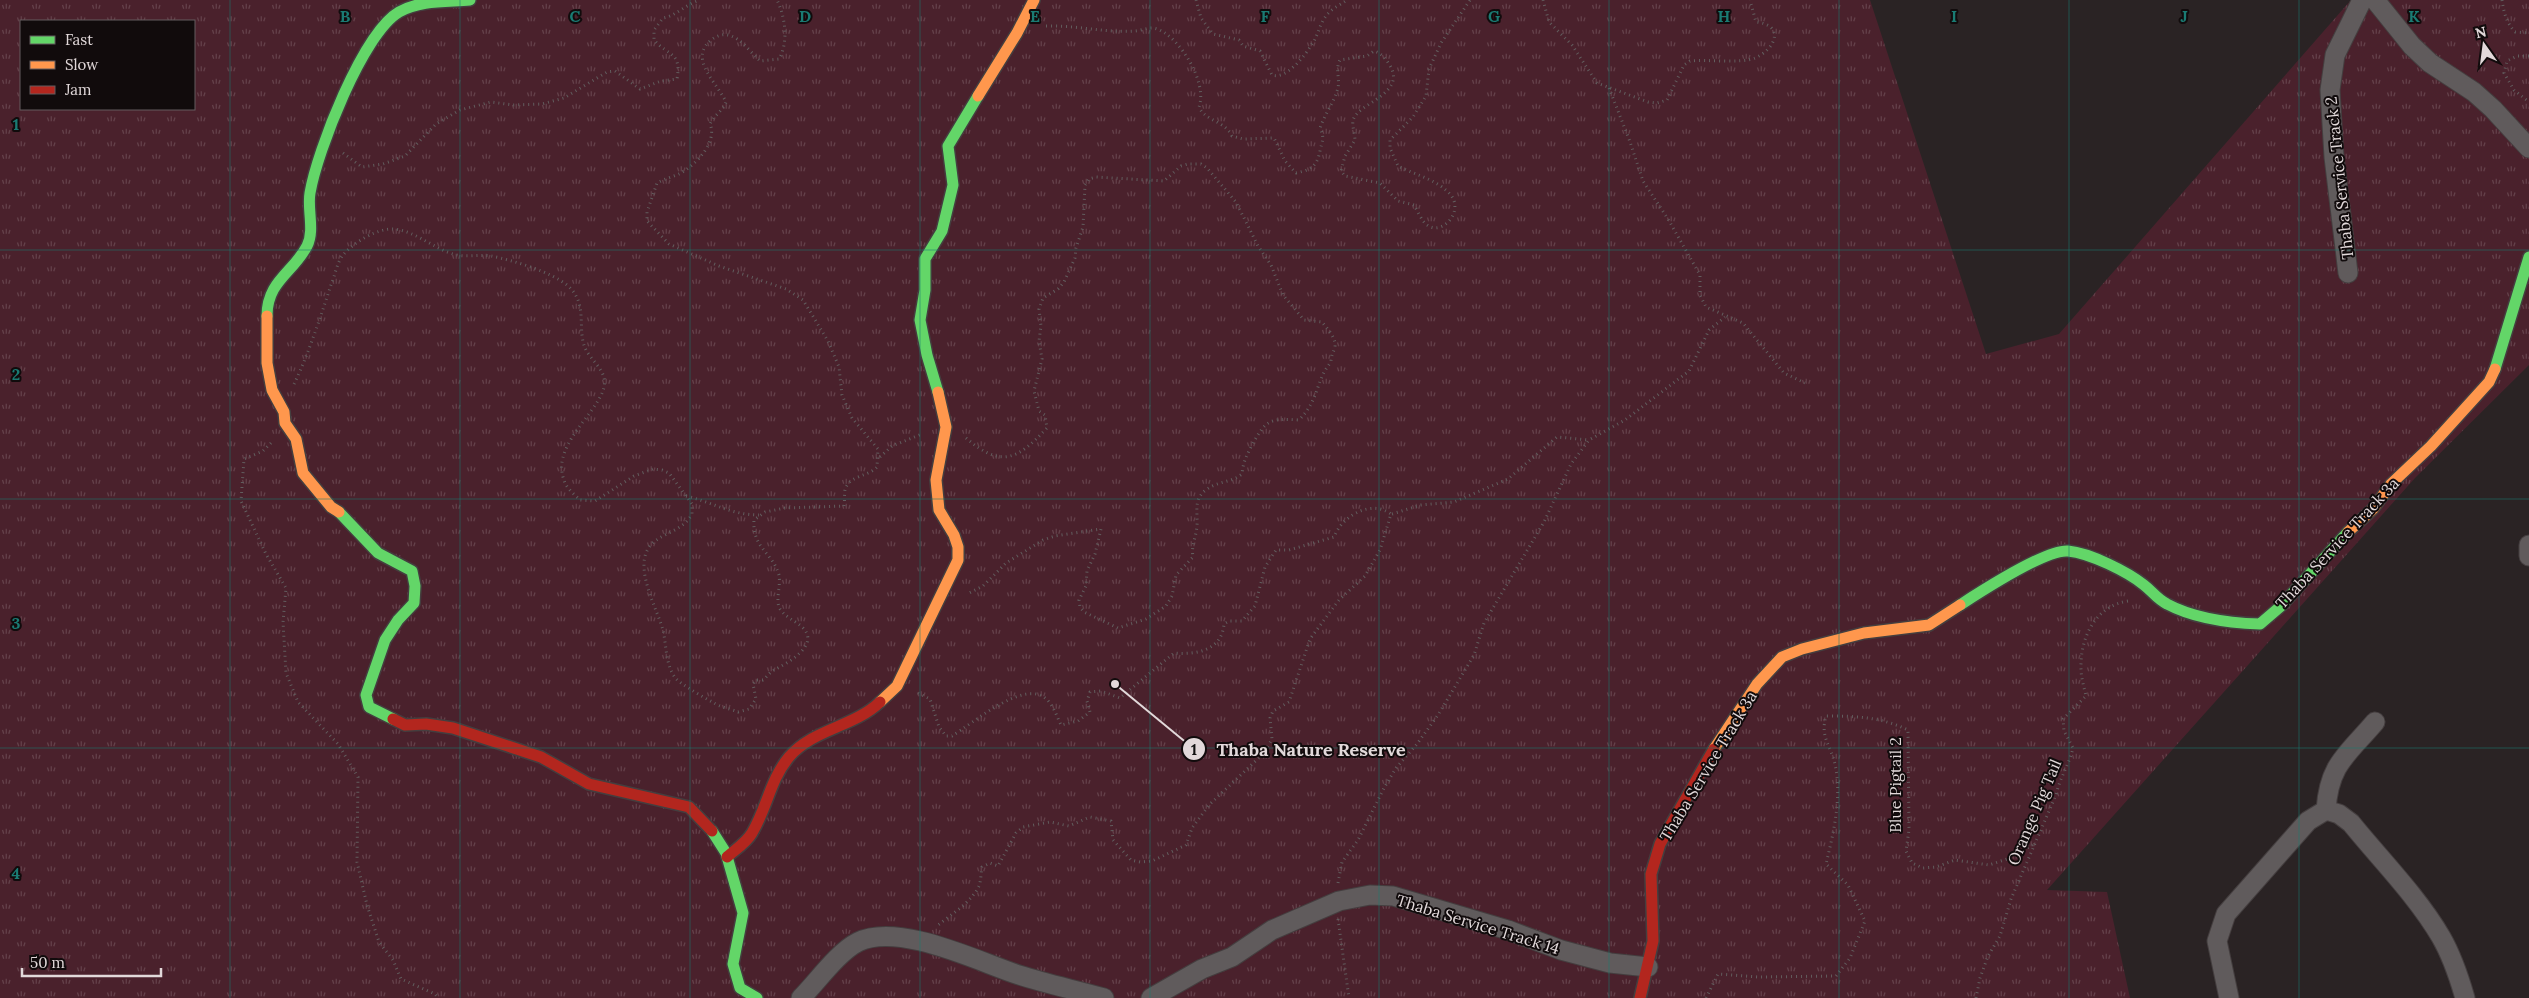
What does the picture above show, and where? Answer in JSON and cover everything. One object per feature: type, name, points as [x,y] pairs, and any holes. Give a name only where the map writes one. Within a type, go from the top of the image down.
[{"type":"street","points":[[470,0],[413,6],[393,15],[378,30],[345,90],[328,128],[316,167],[307,210],[310,237],[307,246],[271,291],[267,308],[267,363],[272,390],[284,412],[286,423],[296,439],[303,473],[331,506],[344,516],[378,553],[412,571],[415,586],[414,603],[398,620],[385,640],[366,695],[369,708],[405,725],[426,724],[453,728],[515,748],[541,757],[589,784],[660,802],[689,807],[718,837],[727,857],[743,913],[733,964],[740,988],[757,998]]},
{"type":"street","points":[[727,857],[751,835],[769,798],[773,780],[789,757],[806,741],[870,712],[897,686],[900,675],[913,656],[958,560],[958,547],[954,535],[939,510],[936,480],[946,427],[920,320],[925,290],[925,259],[942,232],[953,186],[948,146],[1017,33],[1034,0]]},
{"type":"street","name":"Thaba Service Track 2","points":[[2348,273],[2334,157],[2330,90],[2335,55],[2362,0]]},
{"type":"street","points":[[2375,0],[2418,52],[2493,109],[2529,148]]},
{"type":"street","name":"Thaba Service Track 3a","points":[[1640,998],[1653,940],[1651,874],[1660,844],[1726,729],[1757,684],[1782,657],[1802,649],[1864,633],[1929,625],[2007,575],[2068,550],[2115,566],[2130,574],[2147,587],[2153,596],[2168,606],[2203,617],[2260,624],[2281,606],[2339,540],[2373,509],[2391,484],[2431,446],[2489,382],[2501,354],[2529,257]]},
{"type":"street","points":[[2529,545],[2529,556]]},
{"type":"street","points":[[2326,810],[2330,780],[2334,769],[2375,722]]},
{"type":"street","points":[[2229,998],[2217,940],[2226,914],[2308,821],[2326,810],[2339,814],[2351,823],[2421,908],[2442,937],[2457,971],[2465,998]]},
{"type":"street","name":"Thaba Service Track 14","points":[[1152,998],[1202,968],[1232,957],[1272,930],[1339,901],[1370,895],[1393,896],[1508,930],[1561,950],[1610,963],[1648,967]]},
{"type":"street","points":[[801,998],[819,980],[829,966],[858,942],[878,938],[912,940],[945,947],[1019,975],[1104,998]]},
{"type":"path","points":[[328,128],[336,144],[353,162],[362,168],[371,167],[404,156],[436,124],[460,110],[491,102],[513,105],[542,104],[564,98],[607,72],[615,71],[640,89],[661,81],[673,81],[677,79],[678,63],[674,55],[654,40],[654,30],[662,18],[670,17],[689,3],[700,0]]},
{"type":"path","points":[[777,0],[783,16],[784,29],[784,44],[779,59],[760,61],[744,43],[726,34],[715,37],[702,52],[703,64],[726,102],[724,107],[713,117],[710,124],[714,132],[713,138],[702,155],[681,173],[657,183],[647,212],[647,221],[669,244],[719,266],[786,289],[803,300],[828,342],[839,367],[842,395],[849,412],[858,427],[873,441],[878,449],[880,458]]},
{"type":"path","points":[[1196,0],[1201,18],[1213,34],[1238,40],[1243,46],[1260,51],[1272,75],[1282,77],[1290,71],[1311,46],[1325,17],[1347,0]]},
{"type":"path","points":[[1017,33],[1028,27],[1043,26],[1124,32],[1148,28],[1160,31],[1183,51],[1200,79],[1203,98],[1199,107],[1202,113],[1228,127],[1232,136],[1244,139],[1274,138],[1285,161],[1296,173],[1309,170],[1319,161],[1324,138],[1320,128],[1335,98],[1338,85],[1337,66],[1340,60],[1367,56],[1374,51],[1380,52],[1392,68],[1388,90],[1378,100],[1359,110],[1353,120],[1355,140],[1345,156],[1342,171],[1345,176],[1380,183],[1398,201],[1414,205],[1424,222],[1430,226],[1438,227],[1445,225],[1452,219],[1455,211],[1451,195],[1436,183],[1398,166],[1390,148],[1390,140],[1413,117],[1426,96],[1429,69],[1441,43],[1470,0]]},
{"type":"path","points":[[1542,0],[1549,22],[1572,45],[1597,83],[1657,103],[1667,100],[1684,65],[1690,61],[1732,59],[1744,61],[1764,53],[1772,45],[1775,36],[1772,28],[1766,22],[1756,22],[1750,0]]},
{"type":"path","points":[[2502,0],[2505,18],[2510,26],[2515,32],[2529,33]]},
{"type":"path","points":[[2529,56],[2517,56],[2507,61],[2504,72],[2514,90],[2529,102]]},
{"type":"path","points":[[1608,88],[1629,139],[1643,181],[1668,219],[1700,276],[1700,295],[1706,307],[1726,317],[1743,322],[1784,373],[1805,383]]},
{"type":"path","points":[[686,496],[720,509],[747,515],[785,508],[844,506],[844,492],[847,485],[860,476],[871,473],[877,467],[880,458],[892,446],[946,427],[1002,458],[1014,457],[1047,428],[1048,422],[1045,415],[1039,411],[1034,392],[1042,359],[1039,341],[1041,326],[1039,309],[1043,298],[1058,289],[1071,269],[1084,227],[1083,194],[1085,185],[1089,180],[1096,177],[1164,182],[1181,166],[1201,164],[1207,168],[1236,202],[1258,246],[1271,265],[1283,296],[1304,320],[1322,322],[1334,339],[1335,345],[1330,354],[1331,362],[1326,368],[1309,409],[1299,420],[1270,422],[1260,429],[1245,457],[1242,474],[1234,480],[1205,490],[1200,496],[1196,508],[1197,528],[1191,546],[1193,557],[1176,575],[1172,596],[1157,613],[1118,628],[1084,612],[1080,607],[1079,600],[1086,586],[1087,572],[1095,554],[1101,529],[1055,536],[1043,540],[1006,563],[983,586],[964,594]]},
{"type":"path","points":[[438,998],[435,994],[401,979],[393,960],[379,942],[367,905],[357,862],[358,777],[338,744],[298,702],[286,673],[283,622],[286,588],[266,554],[242,501],[244,459],[263,451],[277,438],[284,412],[342,255],[369,236],[393,229],[407,232],[456,255],[489,256],[547,274],[568,286],[576,296],[580,307],[583,339],[586,349],[605,379],[604,389],[596,405],[574,432],[569,443],[564,457],[564,480],[580,500],[594,501],[634,476],[653,469],[669,473],[692,504],[692,514],[689,520],[648,548],[646,578],[663,630],[666,658],[677,679],[715,705],[723,705],[738,712],[749,709],[754,705],[756,694],[753,684],[756,680],[763,680],[773,670],[790,662],[807,643],[805,630],[788,619],[778,607],[779,574],[755,536],[754,520],[759,514]]},
{"type":"path","points":[[1349,998],[1338,923],[1338,882],[1342,862],[1358,840],[1396,768],[1418,744],[1474,655],[1484,623],[1544,522],[1571,464],[1589,440],[1625,420],[1689,371],[1709,330],[1726,317]]},
{"type":"path","points":[[1392,514],[1421,505],[1454,502],[1508,479],[1557,437],[1589,440]]},
{"type":"path","points":[[897,686],[902,691],[921,694],[930,698],[939,727],[946,736],[952,736],[992,708],[1024,693],[1036,692],[1047,699],[1061,725],[1078,721],[1090,712],[1087,701],[1090,692],[1101,691],[1120,698],[1174,653],[1190,654],[1205,650],[1217,643],[1224,633],[1224,624],[1229,621],[1242,622],[1255,606],[1265,567],[1276,550],[1288,550],[1334,537],[1337,530],[1353,514],[1365,510],[1376,507],[1385,509],[1392,514]]},
{"type":"path","points":[[912,940],[957,911],[980,885],[982,867],[990,863],[998,866],[1016,833],[1022,827],[1050,822],[1069,826],[1090,817],[1111,821],[1113,840],[1131,860],[1140,862],[1152,861],[1186,846],[1192,828],[1209,805],[1264,753],[1272,739],[1273,729],[1270,718],[1273,711],[1289,702],[1310,639],[1339,600],[1365,576],[1380,550],[1392,514]]},
{"type":"path","name":"Orange Pig Tail","points":[[1976,997],[1988,956],[2000,936],[2011,899],[2056,795],[2060,778],[2070,763],[2073,748],[2064,731],[2063,719],[2086,696],[2080,670],[2082,643],[2098,614],[2120,602],[2153,596]]},
{"type":"path","name":"Blue Pigtail 2","points":[[1706,998],[1707,992],[1718,974],[1758,977],[1836,976],[1850,958],[1865,921],[1848,885],[1826,864],[1837,816],[1835,764],[1822,729],[1826,716],[1863,716],[1890,722],[1908,730],[1909,830],[1906,851],[1912,862],[1923,868],[1936,867],[1954,860],[1989,865],[2013,857],[2034,844]]},
{"type":"path","points":[[1972,998],[1976,997]]},
{"type":"green space","points":[[0,0],[1870,0],[1986,354],[2059,334],[2351,0],[2529,0],[2529,365],[2415,478],[2047,890],[2107,892],[2130,998],[0,998]]},
{"type":"traffic: fast","points":[[267,316],[271,294],[307,246],[311,226],[310,193],[314,174],[344,95],[371,43],[385,24],[407,8],[434,2],[470,0]]},
{"type":"traffic: fast","points":[[938,392],[927,355],[920,320],[925,290],[925,259],[942,231],[953,185],[948,146],[978,96]]},
{"type":"traffic: fast","points":[[2495,369],[2529,257]]},
{"type":"traffic: fast","points":[[339,512],[378,553],[412,571],[415,586],[414,603],[398,620],[385,640],[366,695],[369,707],[393,719]]},
{"type":"traffic: fast","points":[[1960,605],[2029,564],[2058,552],[2068,551],[2087,555],[2119,569],[2144,585],[2158,598],[2178,609],[2201,617],[2236,623],[2260,624],[2281,606],[2348,532]]},
{"type":"traffic: fast","points":[[712,831],[726,853],[743,913],[733,964],[740,988],[757,998]]},
{"type":"traffic: slow","points":[[978,96],[1017,33],[1034,0]]},
{"type":"traffic: slow","points":[[267,316],[267,363],[272,390],[284,412],[285,423],[296,439],[303,473],[331,507],[339,512]]},
{"type":"traffic: slow","points":[[2348,532],[2373,509],[2391,484],[2431,446],[2489,382],[2495,369]]},
{"type":"traffic: slow","points":[[880,702],[897,686],[958,560],[958,547],[954,535],[939,510],[936,480],[946,427],[938,392]]},
{"type":"traffic: slow","points":[[1714,749],[1757,684],[1782,657],[1802,649],[1864,633],[1929,625],[1960,605]]},
{"type":"traffic: jam","points":[[727,857],[744,843],[752,833],[777,775],[789,757],[810,740],[858,717],[880,702]]},
{"type":"traffic: jam","points":[[393,719],[405,725],[426,724],[453,728],[541,757],[589,784],[689,807],[712,831]]},
{"type":"traffic: jam","points":[[1640,998],[1653,941],[1651,874],[1660,844],[1714,749]]},
{"type":"place","name":"Thaba Nature Reserve","points":[[1115,684]]}]
